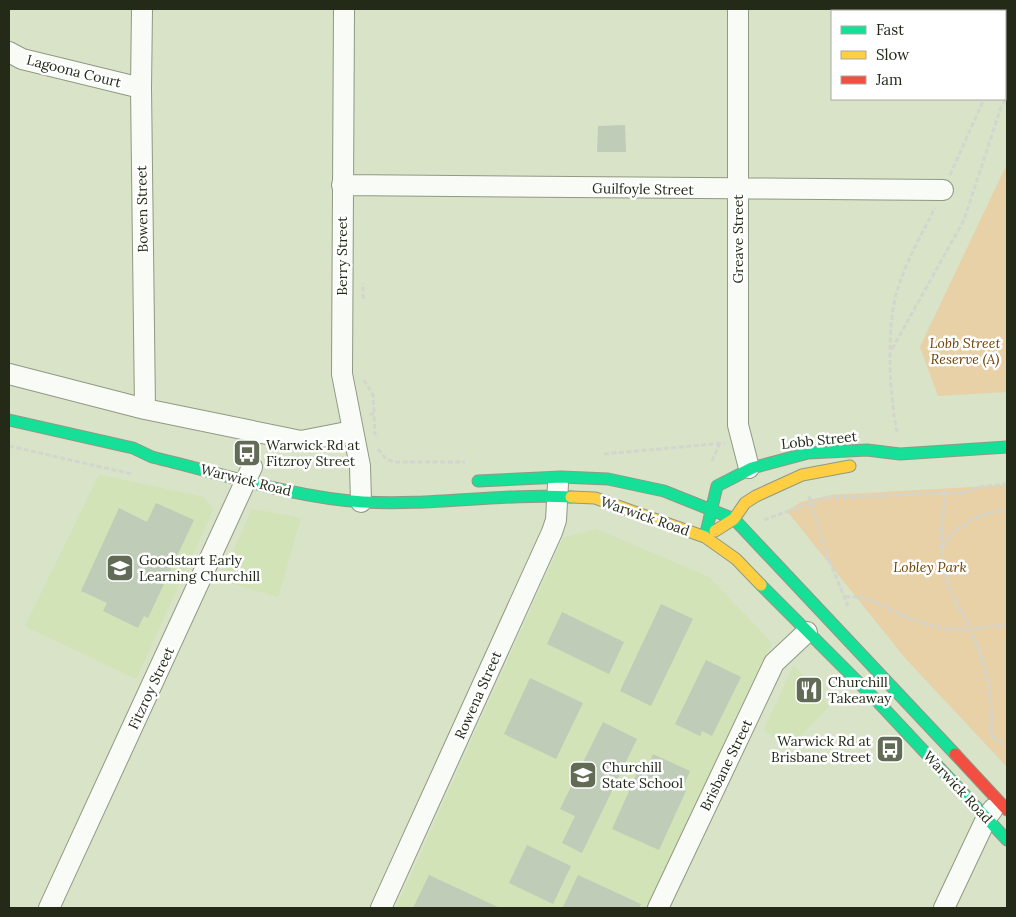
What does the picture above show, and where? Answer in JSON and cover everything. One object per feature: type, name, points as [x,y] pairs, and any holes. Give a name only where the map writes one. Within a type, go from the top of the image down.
[{"type":"main road","name":"Warwick Road","points":[[9,420],[133,448],[152,457],[250,471],[304,494],[360,488],[406,503],[489,500],[558,486],[615,480],[680,495],[734,519],[1003,806]]},
{"type":"main road","name":"Warwick Road","points":[[133,448],[150,446],[196,456]]},
{"type":"main road","name":"Lobb Street","points":[[705,537],[717,486],[749,468],[798,454],[866,450],[902,454],[1007,447]]},
{"type":"main road","name":"Lobb Street","points":[[876,462],[902,454]]},
{"type":"main road","points":[[705,537],[734,519],[745,503],[802,475],[860,465]]},
{"type":"main road","name":"Warwick Road","points":[[469,482],[489,481],[558,486],[705,537],[736,559],[878,702],[1007,840]]},
{"type":"main road","points":[[489,481],[489,500]]},
{"type":"street","name":"Bowen Street","points":[[142,9],[141,88],[145,409]]},
{"type":"street","name":"Berry Street","points":[[344,9],[342,374],[360,488]]},
{"type":"street","name":"Greave Street","points":[[738,9],[738,425],[749,468]]},
{"type":"street","name":"Lagoona Court","points":[[9,52],[22,59],[141,88]]},
{"type":"street","name":"Guilfoyle Street","points":[[342,185],[738,190],[943,190]]},
{"type":"street","points":[[9,374],[145,409],[301,441],[352,431]]},
{"type":"street","name":"Fitzroy Street","points":[[48,908],[250,471]]},
{"type":"street","name":"Rowena Street","points":[[381,908],[552,532],[556,520],[558,486]]},
{"type":"street","name":"Brisbane Street","points":[[658,908],[774,663],[807,632]]},
{"type":"street","points":[[944,908],[987,818],[1003,806]]},
{"type":"path","points":[[902,454],[891,404],[891,317],[898,288],[984,100]]},
{"type":"path","points":[[892,349],[964,220],[1005,100]]},
{"type":"path","points":[[361,305],[365,292],[362,277]]},
{"type":"path","points":[[362,377],[373,395],[374,414]]},
{"type":"path","points":[[710,464],[715,458],[720,443]]},
{"type":"path","points":[[9,446],[134,475]]},
{"type":"path","points":[[764,520],[824,498],[964,493],[978,486],[1007,484]]},
{"type":"path","points":[[946,493],[941,523],[941,547],[945,574],[954,600],[980,652],[988,676],[991,702],[991,736],[1007,744]]},
{"type":"path","points":[[811,503],[827,555],[849,608]]},
{"type":"path","points":[[941,547],[955,530],[971,518],[1007,510]]},
{"type":"path","points":[[844,597],[864,597],[897,614],[938,627],[970,629],[996,625],[1007,626]]},
{"type":"shaded area","name":"Goodstart Early Learning Churchill","points":[[99,475],[204,497],[213,510],[136,679],[25,626]]},
{"type":"shaded area","points":[[252,509],[301,518],[278,597],[220,580]]},
{"type":"shaded area","name":"Churchill State School","points":[[596,529],[709,577],[772,643],[647,908],[396,908],[563,538]]},
{"type":"shaded area","points":[[794,665],[829,706],[788,749],[764,729]]},
{"type":"green space","name":"Lobb Street Reserve (A)","points":[[1007,164],[1007,392],[938,396],[920,347]]},
{"type":"green space","name":"Lobley Park","points":[[1007,485],[1007,767],[906,659],[787,511],[801,502],[831,495]]},
{"type":"building","points":[[625,125],[626,152],[597,152],[598,126]]},
{"type":"building","points":[[156,503],[194,520],[148,618],[144,616],[138,628],[103,611],[107,603],[81,591],[119,508],[147,522]]},
{"type":"building","points":[[661,604],[693,619],[651,706],[620,691]]},
{"type":"building","points":[[562,612],[624,642],[609,674],[547,644]]},
{"type":"building","points":[[706,660],[741,677],[712,736],[702,731],[700,736],[675,724]]},
{"type":"building","points":[[530,678],[583,703],[556,759],[504,734]]},
{"type":"building","points":[[603,722],[637,739],[582,853],[562,843],[575,816],[560,809]]},
{"type":"building","points":[[653,754],[690,771],[682,790],[686,791],[659,850],[612,829],[639,769],[645,772]]},
{"type":"building","points":[[527,845],[571,866],[553,904],[509,883]]},
{"type":"building","points":[[429,875],[500,908],[413,908]]},
{"type":"building","points":[[578,875],[641,904],[639,908],[563,907]]},
{"type":"traffic: fast","points":[[9,420],[133,448],[152,457],[257,484],[337,500],[389,503],[545,496],[571,497]]},
{"type":"traffic: fast","points":[[705,537],[717,486],[752,468],[808,453],[867,450],[900,454],[1007,447]]},
{"type":"traffic: fast","points":[[478,481],[561,477],[608,479],[664,491],[734,519],[955,754]]},
{"type":"traffic: fast","points":[[761,585],[878,702],[1007,840]]},
{"type":"traffic: slow","points":[[715,531],[734,519],[745,503],[756,496],[802,475],[850,466]]},
{"type":"traffic: slow","points":[[571,497],[595,498],[705,537],[736,559],[761,585]]},
{"type":"traffic: jam","points":[[955,754],[1007,810]]},
{"type":"place","name":"Warwick Rd at Fitzroy Street","points":[[247,453]]},
{"type":"place","name":"Goodstart Early Learning Churchill","points":[[120,568]]},
{"type":"place","name":"Churchill Takeaway","points":[[809,690]]},
{"type":"place","name":"Warwick Rd at Brisbane Street","points":[[890,749]]},
{"type":"place","name":"Churchill State School","points":[[583,775]]}]
